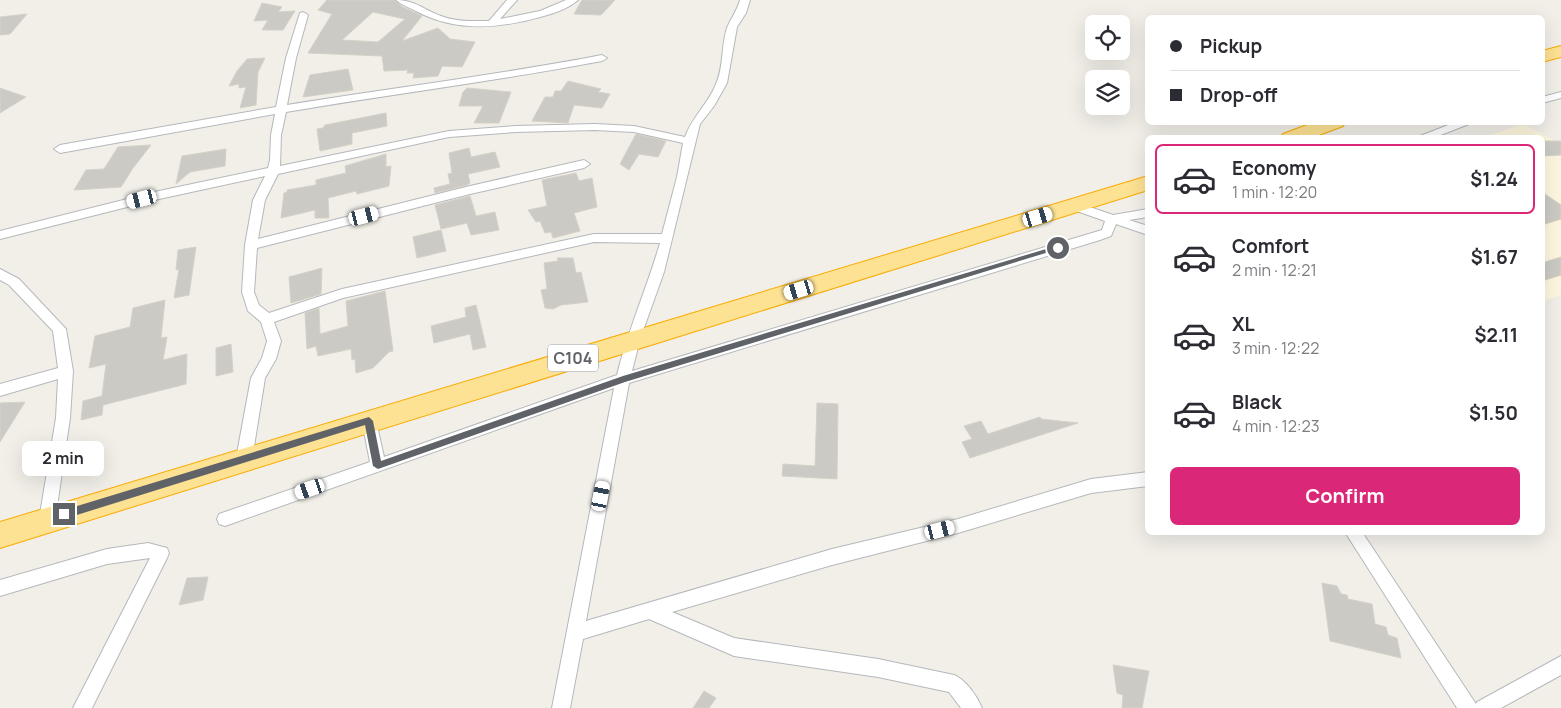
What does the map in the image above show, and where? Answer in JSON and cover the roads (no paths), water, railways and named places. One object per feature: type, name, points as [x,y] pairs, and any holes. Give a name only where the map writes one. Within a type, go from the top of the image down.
[{"type":"highway","points":[[1545,56],[1561,51]]},
{"type":"highway","points":[[1299,135],[1327,125]]},
{"type":"highway","name":"C104","points":[[0,535],[633,339],[1145,184]]},
{"type":"street","points":[[401,0],[439,18],[480,24],[491,24],[536,16],[573,0]]},
{"type":"street","points":[[491,24],[512,0]]},
{"type":"street","points":[[561,708],[623,379],[633,339],[658,272],[683,177],[688,141],[695,123],[709,106],[722,83],[732,27],[741,13],[745,0]]},
{"type":"street","points":[[244,459],[258,378],[269,359],[274,341],[266,319],[253,308],[248,292],[251,245],[260,200],[273,172],[276,160],[276,135],[291,58],[303,15]]},
{"type":"street","points":[[60,149],[392,90],[530,72],[602,58]]},
{"type":"street","points":[[1545,99],[1561,94]]},
{"type":"street","points":[[1429,135],[1461,125]]},
{"type":"street","points":[[0,234],[159,195],[449,134],[516,129],[605,128],[634,129],[688,141]]},
{"type":"street","points":[[251,245],[470,190],[584,164]]},
{"type":"street","points":[[1075,206],[1145,230]]},
{"type":"street","points":[[1112,219],[1145,214]]},
{"type":"street","points":[[225,519],[623,379],[1096,237],[1107,233],[1112,219]]},
{"type":"street","points":[[266,319],[342,294],[594,238],[632,237],[667,239]]},
{"type":"street","points":[[0,274],[14,282],[59,328],[66,371],[63,418],[47,520]]},
{"type":"street","points":[[0,390],[66,371]]},
{"type":"street","points":[[369,421],[378,466]]},
{"type":"street","points":[[575,634],[832,557],[958,526],[1091,486],[1145,479]]},
{"type":"street","points":[[1355,535],[1468,708]]},
{"type":"street","points":[[0,588],[89,561],[141,550],[155,550],[161,553],[82,708]]},
{"type":"street","points":[[649,611],[734,647],[878,668],[954,684],[973,708]]},
{"type":"street","points":[[1483,708],[1561,665]]}]
